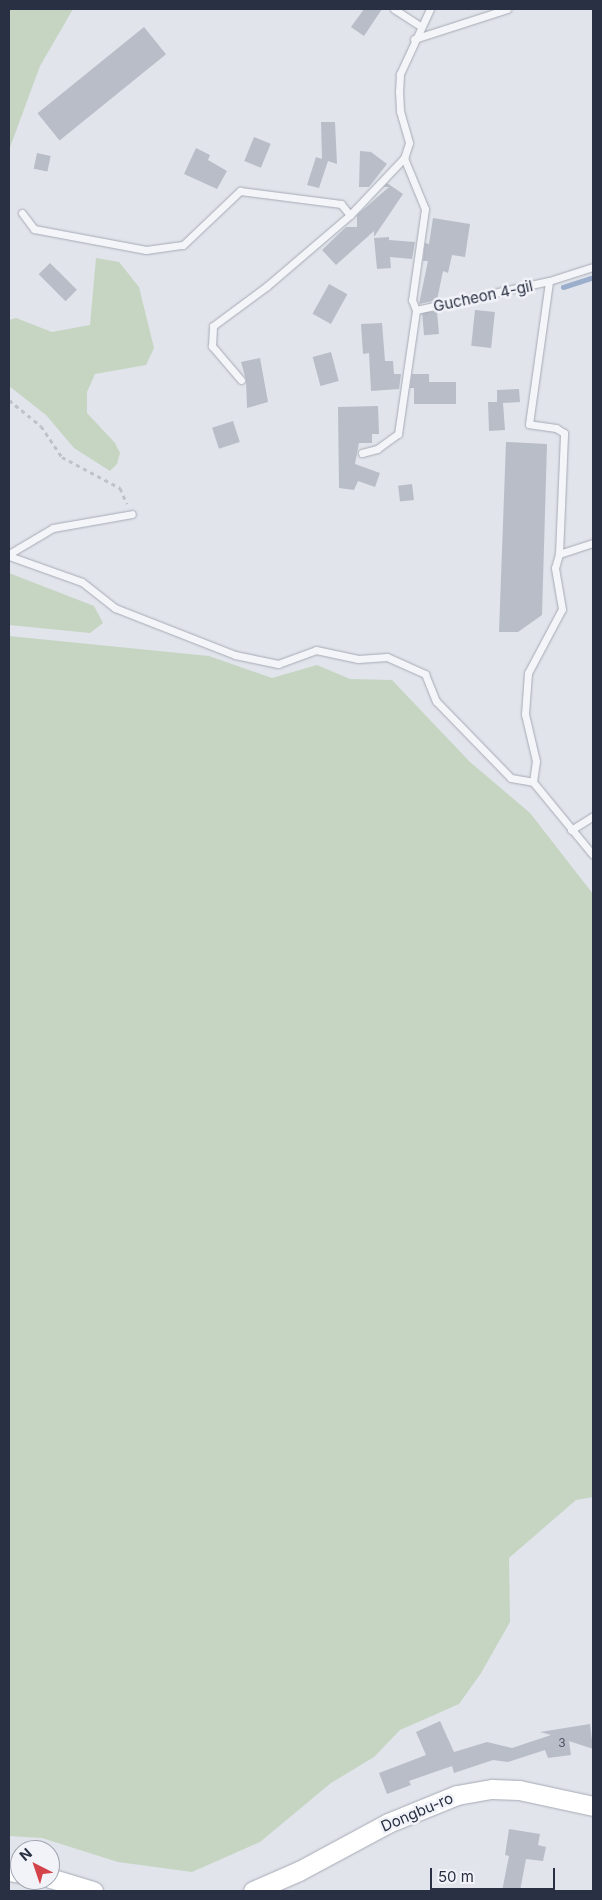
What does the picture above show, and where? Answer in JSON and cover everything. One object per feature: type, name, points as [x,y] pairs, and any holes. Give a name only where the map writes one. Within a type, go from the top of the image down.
[{"type":"street","name":"Dongbu-ro","points":[[253,1891],[299,1871],[388,1823],[457,1795],[492,1789],[519,1790],[593,1803]]},
{"type":"street","points":[[60,1881],[92,1891]]},
{"type":"lane","points":[[394,9],[420,26]]},
{"type":"lane","name":"Gucheon 4-gil","points":[[430,9],[420,26],[400,74],[400,111],[409,143],[404,158],[425,209],[412,300],[416,310],[549,281],[593,267]]},
{"type":"lane","points":[[414,39],[507,9]]},
{"type":"lane","points":[[242,380],[212,346],[214,326],[267,286],[350,215],[404,158]]},
{"type":"lane","points":[[22,213],[34,229],[146,250],[183,245],[240,191],[341,204],[350,215]]},
{"type":"lane","points":[[533,782],[536,761],[525,714],[528,672],[562,609],[555,568],[559,554],[564,433],[556,428],[529,424],[549,281]]},
{"type":"lane","points":[[362,453],[377,450],[398,434],[416,310]]},
{"type":"lane","points":[[9,555],[53,528],[132,514]]},
{"type":"lane","points":[[559,554],[593,543]]},
{"type":"lane","points":[[9,555],[82,582],[115,608],[235,655],[278,664],[316,650],[358,659],[387,657],[425,674],[436,702],[511,778],[533,782],[593,855]]},
{"type":"lane","points":[[571,830],[593,816]]},
{"type":"path","points":[[9,400],[41,426],[62,457],[120,488],[132,514]]},
{"type":"green space","points":[[9,9],[73,9],[40,66],[9,150]]},
{"type":"green space","points":[[96,258],[119,262],[139,287],[154,348],[146,365],[95,374],[87,392],[87,413],[115,443],[120,453],[117,464],[110,471],[74,448],[46,415],[9,386],[9,320],[16,318],[52,332],[90,325]]},
{"type":"green space","points":[[9,573],[94,606],[103,623],[90,633],[9,625]]},
{"type":"green space","points":[[9,636],[209,656],[272,678],[317,665],[350,679],[392,680],[470,762],[530,813],[593,894],[593,1497],[576,1500],[509,1558],[510,1622],[481,1673],[459,1704],[400,1730],[374,1757],[331,1783],[260,1842],[192,1872],[118,1862],[60,1844],[60,1840],[9,1836]]},
{"type":"building","points":[[364,9],[382,9],[364,36],[351,27]]},
{"type":"building","points":[[144,27],[166,54],[60,140],[38,113]]},
{"type":"building","points":[[321,122],[335,122],[337,164],[328,161],[319,188],[307,185],[316,157],[322,159]]},
{"type":"building","points":[[254,137],[271,144],[261,168],[244,161]]},
{"type":"building","points":[[196,148],[210,155],[208,160],[227,171],[217,189],[184,174]]},
{"type":"building","points":[[360,151],[371,152],[387,164],[369,187],[359,187]]},
{"type":"building","points":[[37,153],[51,156],[47,172],[34,169]]},
{"type":"building","points":[[387,183],[403,194],[374,237],[374,231],[336,265],[322,250],[346,227],[357,227],[357,215],[389,187],[384,187]]},
{"type":"building","points":[[433,218],[470,224],[465,257],[452,255],[448,273],[443,271],[437,300],[419,304],[428,261],[423,261],[425,243],[429,244]]},
{"type":"building","points":[[389,237],[389,240],[415,242],[412,259],[390,257],[391,268],[377,269],[374,238]]},
{"type":"building","points":[[50,263],[77,290],[66,301],[39,274]]},
{"type":"building","points":[[329,284],[347,294],[331,324],[313,314]]},
{"type":"building","points":[[475,310],[495,312],[491,348],[471,346]]},
{"type":"building","points":[[437,311],[439,334],[424,335],[422,312]]},
{"type":"building","points":[[382,323],[385,361],[393,361],[394,374],[401,374],[399,389],[371,391],[369,353],[363,354],[361,324]]},
{"type":"building","points":[[331,352],[339,381],[320,386],[313,357]]},
{"type":"building","points":[[260,358],[268,402],[247,408],[246,380],[241,362]]},
{"type":"building","points":[[412,374],[429,374],[429,382],[456,382],[456,404],[414,404],[414,388],[410,388]]},
{"type":"building","points":[[519,389],[520,402],[503,403],[505,430],[489,431],[488,402],[497,402],[497,390]]},
{"type":"building","points":[[378,406],[379,434],[372,434],[372,443],[359,443],[355,464],[380,473],[375,487],[358,481],[354,490],[339,488],[338,407]]},
{"type":"building","points":[[233,421],[240,442],[219,449],[212,428]]},
{"type":"building","points":[[506,442],[547,444],[542,615],[518,632],[499,632]]},
{"type":"building","points":[[412,484],[414,500],[400,502],[398,486]]},
{"type":"building","points":[[440,1721],[454,1752],[487,1742],[512,1748],[551,1735],[540,1732],[590,1724],[593,1749],[569,1741],[571,1755],[548,1758],[545,1750],[508,1762],[493,1760],[454,1773],[452,1766],[409,1781],[411,1785],[387,1794],[379,1773],[426,1755],[416,1732]]},
{"type":"building","points":[[509,1829],[540,1834],[538,1845],[546,1847],[543,1861],[526,1859],[520,1891],[502,1891],[509,1856],[505,1855]]},
{"type":"waterway","points":[[563,287],[593,277]]}]
